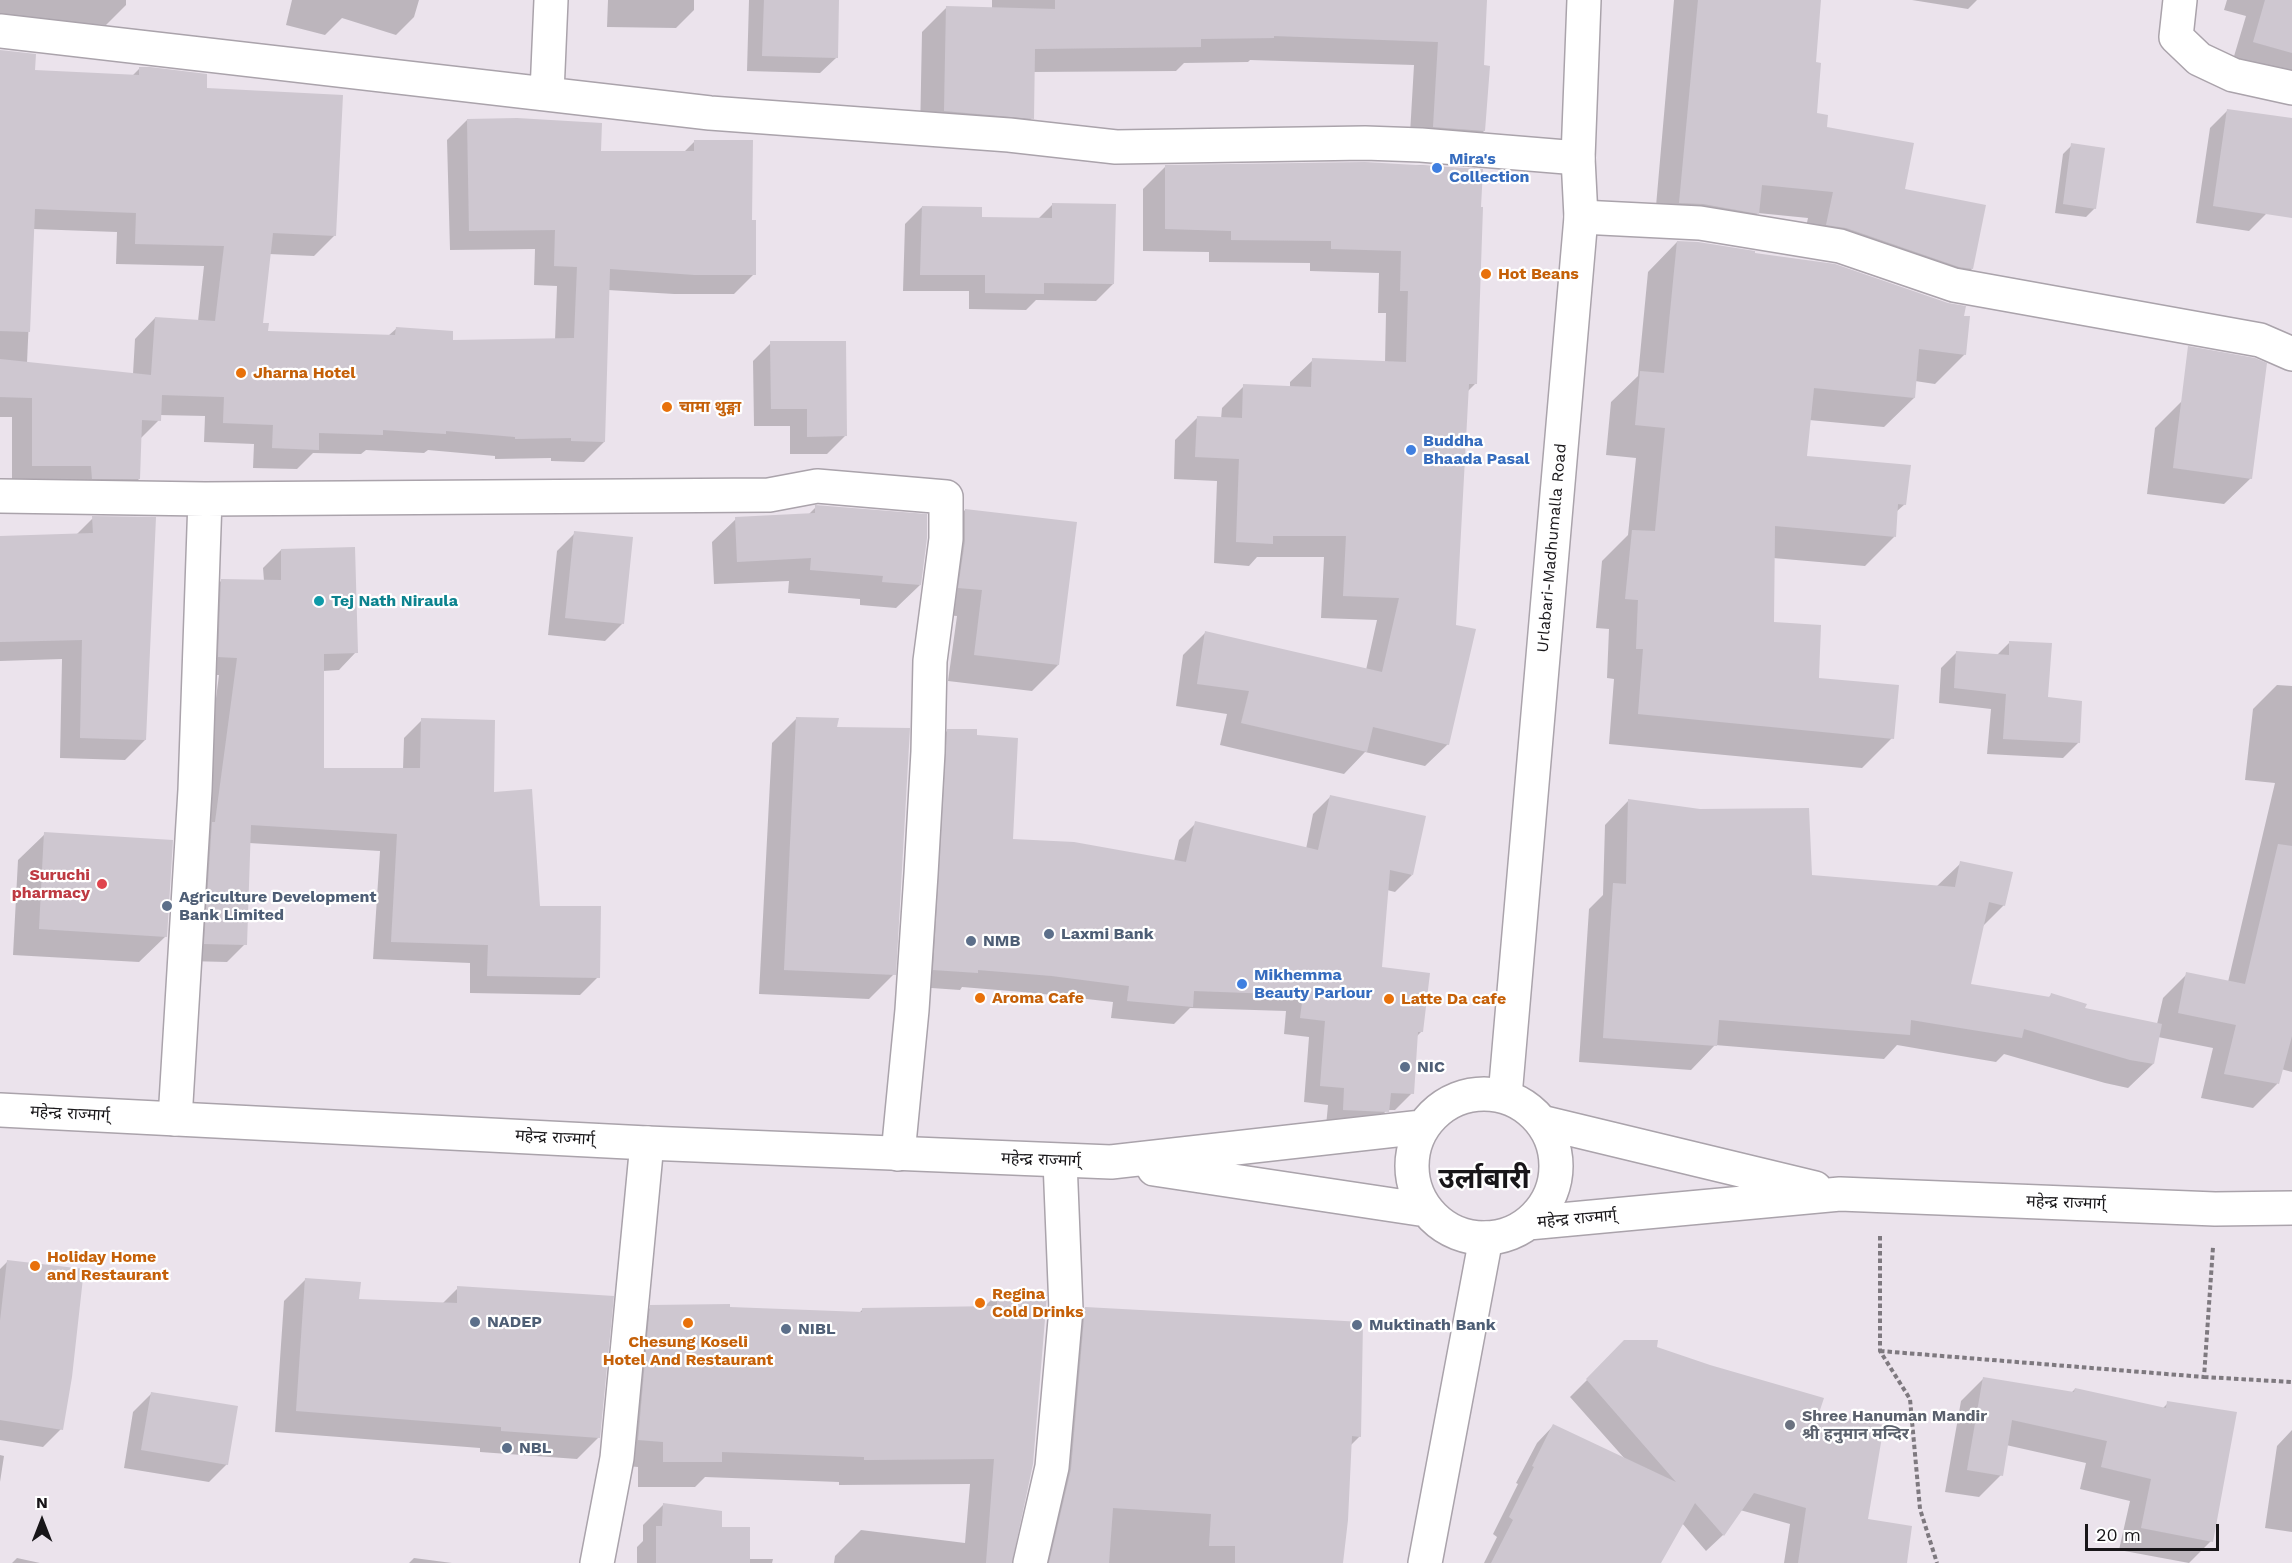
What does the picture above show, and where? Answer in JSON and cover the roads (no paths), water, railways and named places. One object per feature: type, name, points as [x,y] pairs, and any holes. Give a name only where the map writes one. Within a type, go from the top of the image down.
[{"type":"main road","points":[[547,93],[551,0]]},
{"type":"main road","name":"Urlabari-Madhumalla Road","points":[[1504,1096],[1581,217],[1578,158],[1584,0]]},
{"type":"main road","points":[[2180,0],[2176,37],[2199,59],[2233,75],[2292,88]]},
{"type":"main road","points":[[0,31],[710,113],[1009,135],[1116,147],[1365,143],[1578,158]]},
{"type":"main road","points":[[1581,217],[1700,223],[1840,246],[1954,285],[2260,340],[2292,354]]},
{"type":"main road","points":[[0,496],[206,499],[769,495],[817,486],[946,497],[946,539],[930,661],[928,752],[921,874],[898,1154]]},
{"type":"main road","points":[[176,1119],[195,790],[206,499]]},
{"type":"main road","points":[[1482,1094],[1504,1096],[1524,1107],[1541,1122],[1552,1142],[1557,1164],[1553,1187],[1544,1207],[1528,1223],[1508,1234],[1486,1238],[1463,1236],[1443,1225],[1426,1210],[1415,1190],[1411,1168],[1414,1145],[1422,1127],[1439,1109],[1459,1098],[1482,1094]]},
{"type":"main road","name":"महेन्द्र राज्मार्ग्","points":[[0,1110],[647,1143],[1111,1162],[1426,1210]]},
{"type":"main road","name":"महेन्द्र राज्मार्ग्","points":[[1541,1122],[1840,1194]]},
{"type":"main road","name":"महेन्द्र राज्मार्ग्","points":[[1111,1162],[1422,1127]]},
{"type":"main road","points":[[597,1563],[617,1458],[647,1143]]},
{"type":"main road","points":[[1030,1563],[1052,1467],[1066,1309],[1060,1161]]},
{"type":"main road","name":"महेन्द्र राज्मार्ग्","points":[[1528,1223],[1840,1194],[2215,1209],[2292,1208]]},
{"type":"main road","points":[[1425,1563],[1486,1238]]},
{"type":"place","name":"Mira's Collection","points":[[1437,168]]},
{"type":"place","name":"Hot Beans","points":[[1486,274]]},
{"type":"place","name":"Jharna Hotel","points":[[241,373]]},
{"type":"place","name":"चामा थुङ्मा","points":[[667,407]]},
{"type":"place","name":"Buddha Bhaada Pasal","points":[[1411,450]]},
{"type":"place","name":"Tej Nath Niraula","points":[[319,601]]},
{"type":"place","name":"Suruchi pharmacy","points":[[102,884]]},
{"type":"place","name":"Agriculture Development Bank Limited","points":[[167,906]]},
{"type":"place","name":"Laxmi Bank","points":[[1049,934]]},
{"type":"place","name":"NMB","points":[[971,941]]},
{"type":"place","name":"Mikhemma Beauty Parlour","points":[[1242,984]]},
{"type":"place","name":"Aroma Cafe","points":[[980,998]]},
{"type":"place","name":"Latte Da cafe","points":[[1389,999]]},
{"type":"place","name":"NIC","points":[[1405,1067]]},
{"type":"place","name":"Holiday Home and Restaurant","points":[[35,1266]]},
{"type":"place","name":"Regina Cold Drinks","points":[[980,1303]]},
{"type":"place","name":"NADEP","points":[[475,1322]]},
{"type":"place","name":"Chesung Koseli Hotel And Restaurant","points":[[688,1323]]},
{"type":"place","name":"Muktinath Bank","points":[[1357,1325]]},
{"type":"place","name":"NIBL","points":[[786,1329]]},
{"type":"place","name":"Shree Hanuman Mandir श्री हनुमान मन्दिर","points":[[1790,1425]]},
{"type":"place","name":"NBL","points":[[507,1448]]},
{"type":"district","name":"उर्लाबारी","points":[[1484,1180]]}]
